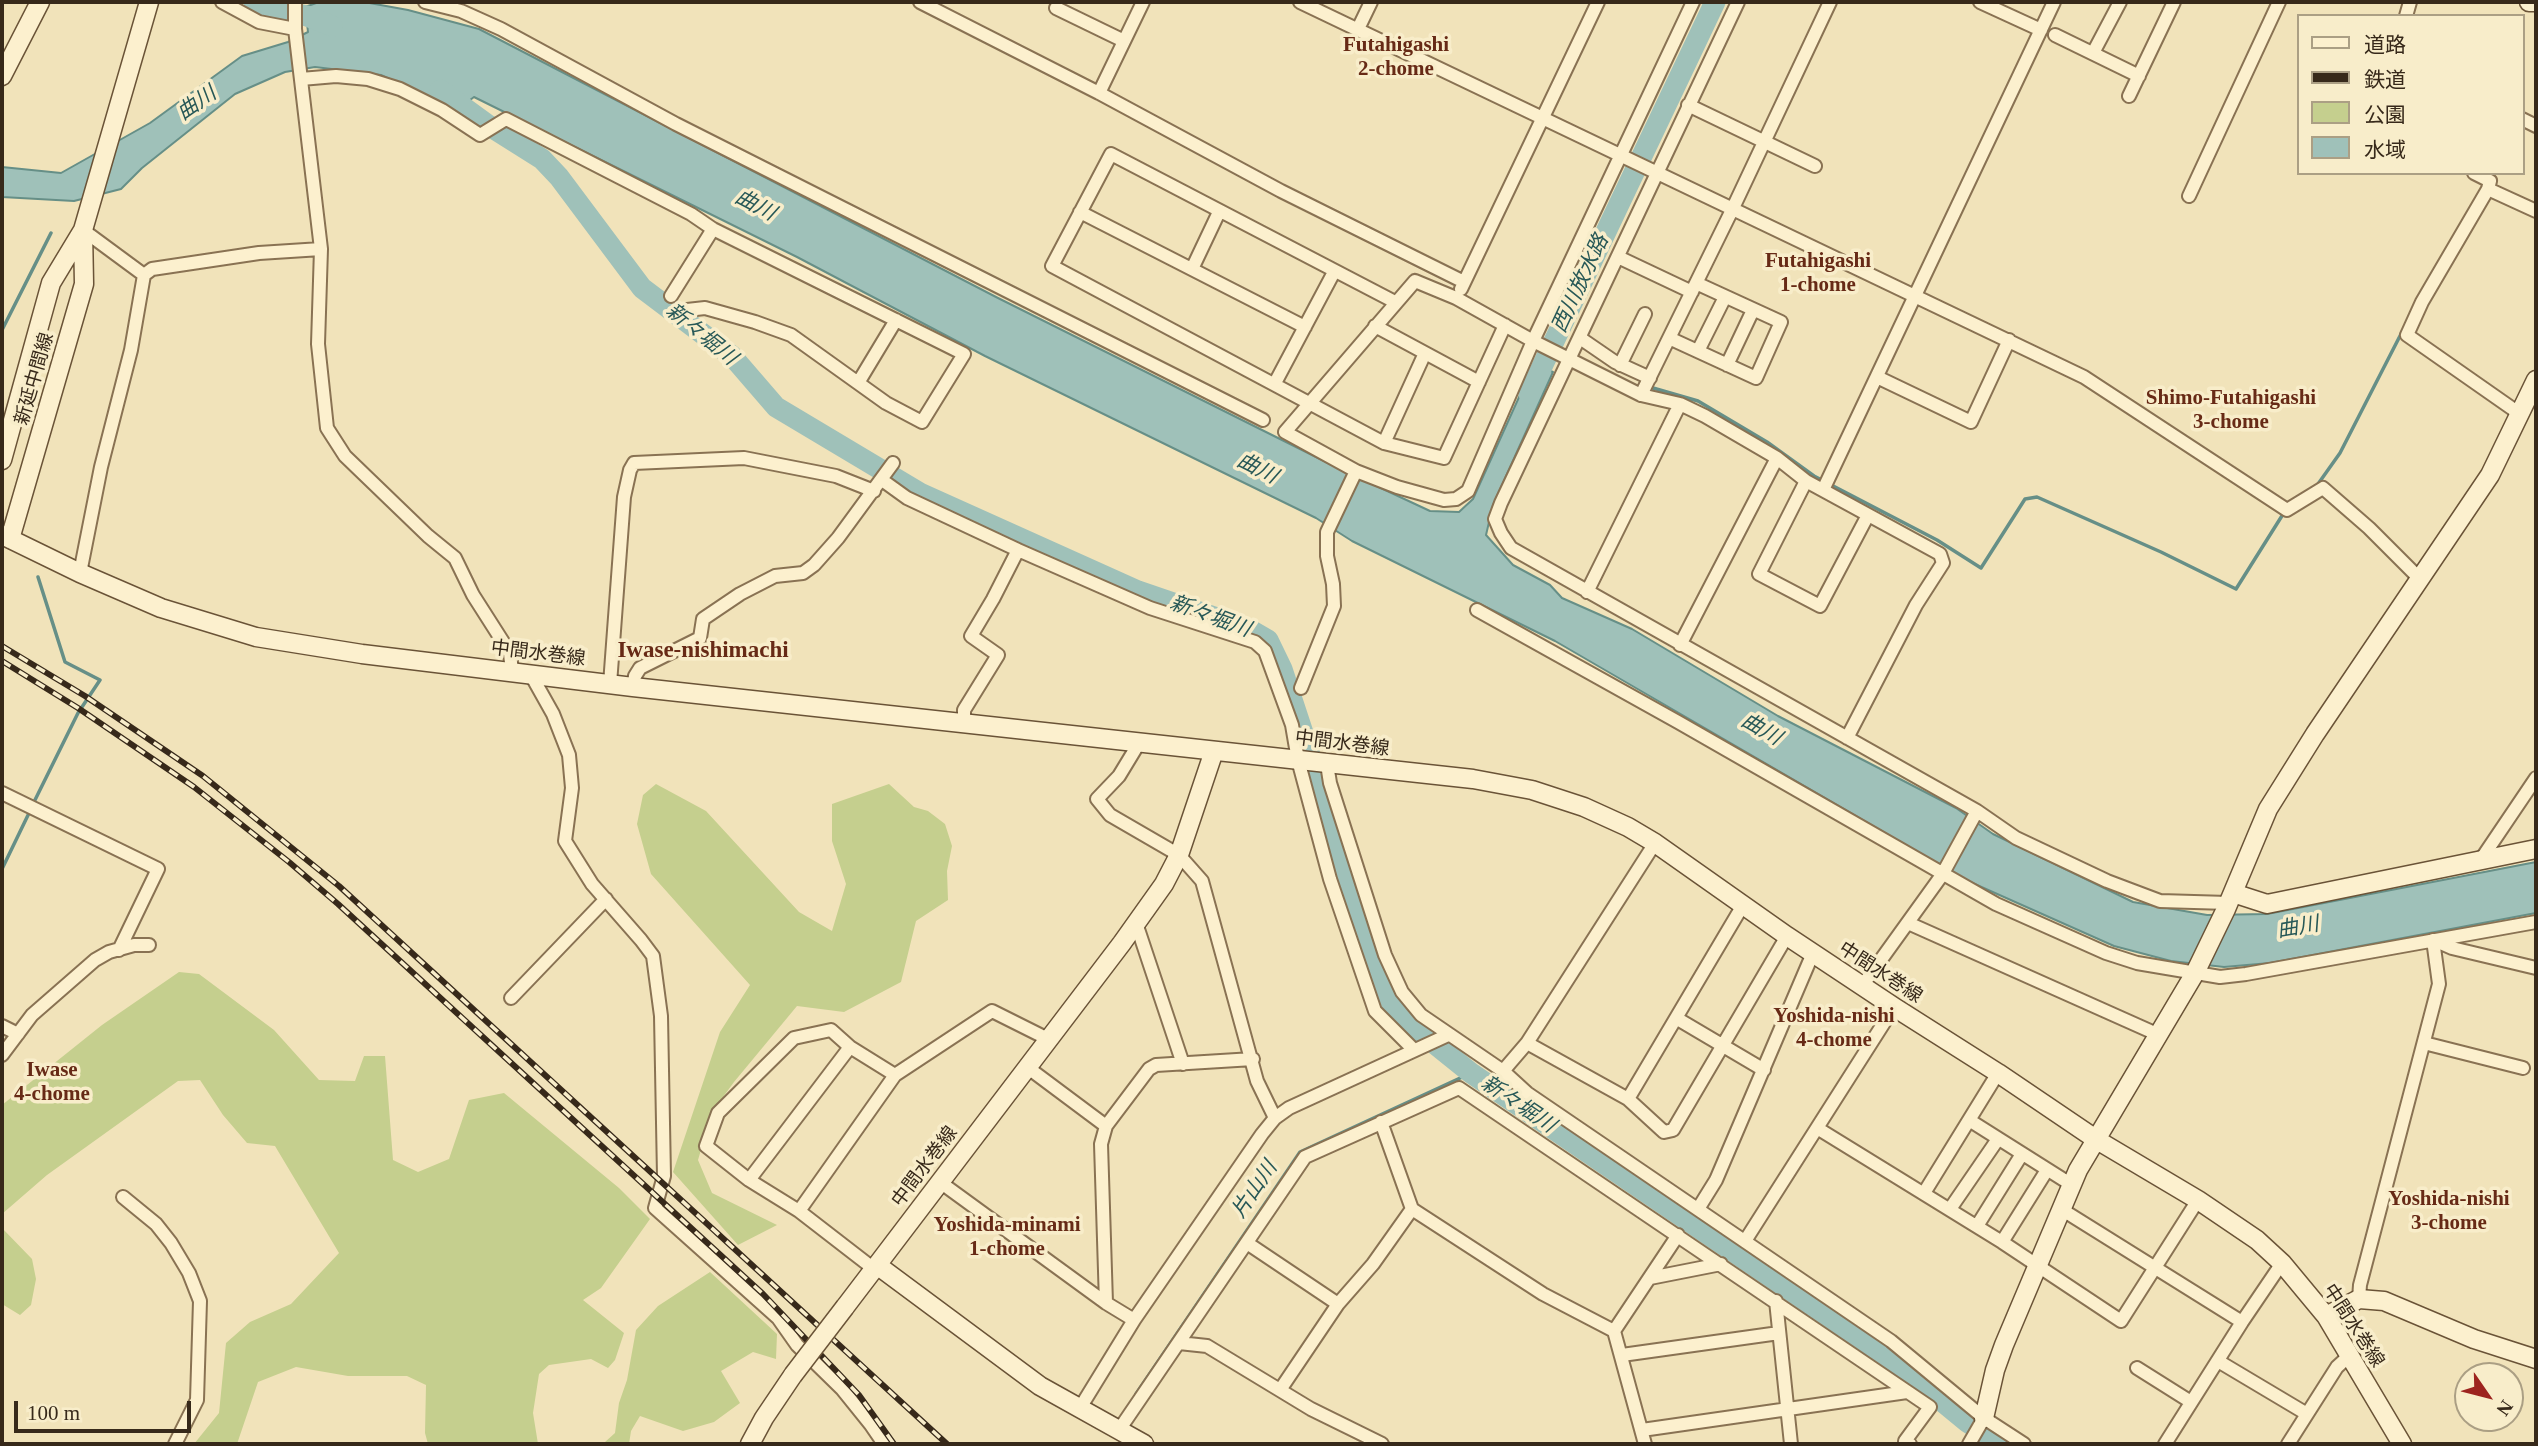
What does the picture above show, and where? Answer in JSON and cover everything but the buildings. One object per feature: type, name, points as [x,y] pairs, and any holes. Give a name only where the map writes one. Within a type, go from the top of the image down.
[{"type":"main road","points":[[2,76],[40,2]]},
{"type":"main road","name":"新延中間線","points":[[2,460],[51,283],[83,229],[149,2]]},
{"type":"main road","points":[[2529,2],[2536,2]]},
{"type":"main road","name":"新延中間線","points":[[6,537],[84,284],[83,229]]},
{"type":"main road","points":[[1984,1418],[2004,1345],[2072,1185],[2197,970],[2229,902],[2256,834],[2284,780],[2490,475],[2534,389]]},
{"type":"main road","name":"中間水巻線","points":[[6,537],[161,608],[256,637],[362,654],[633,687],[1473,779],[1532,790],[1584,807],[1628,827],[1655,844],[1862,986],[2097,1140],[2197,1200],[2257,1240],[2282,1262],[2326,1316],[2402,1444]]},
{"type":"main road","name":"中間水巻線","points":[[750,1444],[793,1376],[1164,884],[1179,855],[1214,751]]},
{"type":"main road","points":[[2229,902],[2267,904],[2536,849]]},
{"type":"main road","points":[[876,1267],[1040,1386],[1144,1444]]},
{"type":"main road","points":[[2326,1316],[2359,1299],[2384,1301],[2474,1339],[2536,1359]]},
{"type":"street","points":[[222,2],[259,22],[295,29]]},
{"type":"street","points":[[425,2],[461,11],[501,29],[676,124],[1263,420]]},
{"type":"street","points":[[920,2],[1099,93],[1280,191],[1464,282]]},
{"type":"street","points":[[1099,93],[1143,2]]},
{"type":"street","points":[[1300,2],[2084,377],[2287,510],[2323,488],[2369,528],[2421,580]]},
{"type":"street","points":[[1358,29],[1371,2]]},
{"type":"street","points":[[1456,298],[1598,2]]},
{"type":"street","points":[[1693,2],[1624,156],[1536,342],[1468,491],[1456,499],[1444,500],[1397,487],[1356,471],[1285,432],[1415,281],[1456,298],[1536,342],[1641,395],[1680,404],[1705,416],[1777,458],[1806,481],[1940,554],[1943,563],[1916,605],[1847,738]]},
{"type":"street","points":[[1738,2],[1655,172],[1580,338],[1565,357],[1495,519],[1511,548],[1847,738],[2017,838],[2160,901],[2229,902]]},
{"type":"street","points":[[1641,395],[1830,2]]},
{"type":"street","points":[[1980,2],[2040,30]]},
{"type":"street","points":[[1823,490],[2054,2]]},
{"type":"street","points":[[2093,53],[2120,2]]},
{"type":"street","points":[[2129,96],[2174,2]]},
{"type":"street","points":[[2189,196],[2279,2]]},
{"type":"street","points":[[294,4],[321,250],[317,344],[327,428],[339,448],[356,467],[455,558],[473,595],[510,653],[512,672]]},
{"type":"street","points":[[1056,8],[1125,41]]},
{"type":"street","points":[[2055,35],[2139,76]]},
{"type":"street","points":[[301,79],[336,76],[368,79],[400,89],[480,135],[506,119],[691,214],[713,229],[964,354],[922,422],[886,403],[791,335],[705,308],[687,310]]},
{"type":"street","points":[[1688,105],[1815,166]]},
{"type":"street","points":[[1395,302],[1111,154],[1052,267],[1384,443],[1444,458],[1505,325]]},
{"type":"street","points":[[2478,175],[2490,181],[2488,189],[2422,302],[2407,335],[2520,414]]},
{"type":"street","points":[[2488,189],[2536,211]]},
{"type":"street","points":[[1080,212],[1304,327]]},
{"type":"street","points":[[1192,269],[1219,212]]},
{"type":"street","points":[[83,229],[144,275]]},
{"type":"street","points":[[671,296],[713,229]]},
{"type":"street","points":[[80,573],[101,467],[131,350],[144,275],[152,269],[258,253],[321,250]]},
{"type":"street","points":[[1618,257],[1694,288],[1725,297],[1781,322],[1756,378],[1669,338]]},
{"type":"street","points":[[1275,383],[1334,272]]},
{"type":"street","points":[[1698,351],[1725,297]]},
{"type":"street","points":[[1727,365],[1753,310]]},
{"type":"street","points":[[1620,365],[1645,314]]},
{"type":"street","points":[[858,383],[896,320]]},
{"type":"street","points":[[1375,326],[1479,382]]},
{"type":"street","points":[[1580,338],[1620,365],[1650,378]]},
{"type":"street","points":[[1877,377],[1971,422],[2009,340]]},
{"type":"street","points":[[1384,443],[1425,353]]},
{"type":"street","points":[[1587,592],[1680,404]]},
{"type":"street","points":[[610,684],[624,497],[629,470],[634,463],[744,458],[878,486],[1150,608],[1255,642],[1265,651],[1292,724],[1298,760],[1330,879],[1375,1011],[1414,1050]]},
{"type":"street","points":[[1680,645],[1777,458]]},
{"type":"street","points":[[633,687],[640,668],[701,638],[703,619],[740,594],[775,576],[806,571],[834,543],[893,463]]},
{"type":"street","points":[[1301,688],[1334,607],[1333,584],[1327,556],[1327,532],[1356,471]]},
{"type":"street","points":[[1806,481],[1759,574],[1820,606],[1868,515]]},
{"type":"street","points":[[964,723],[964,710],[998,655],[971,636],[1018,550]]},
{"type":"street","points":[[1477,610],[1944,872],[1996,904],[2106,953],[2137,963],[2197,970],[2220,976],[2246,974],[2536,922]]},
{"type":"street","points":[[530,674],[553,714],[569,755],[572,788],[565,841],[592,884],[653,956],[661,1016],[664,1177],[654,1208],[778,1318],[797,1345],[842,1389],[884,1444]]},
{"type":"street","points":[[1139,743],[1119,776],[1097,799],[1110,815],[1179,855],[1202,881],[1257,1081],[1275,1118]]},
{"type":"street","points":[[1327,764],[1330,783],[1385,955],[1402,992],[1421,1015],[1503,1071],[1527,1093],[1891,1341],[1984,1418],[2024,1444]]},
{"type":"street","points":[[2482,858],[2536,778]]},
{"type":"street","points":[[2,793],[158,869],[119,950]]},
{"type":"street","points":[[1862,986],[1944,872],[1975,815]]},
{"type":"street","points":[[1503,1071],[1527,1042],[1655,844]]},
{"type":"street","points":[[511,998],[606,899]]},
{"type":"street","points":[[1628,1099],[1743,905]]},
{"type":"street","points":[[1136,923],[1183,1064]]},
{"type":"street","points":[[1908,923],[2159,1035]]},
{"type":"street","points":[[1527,1042],[1628,1099],[1664,1132],[1673,1130],[1787,936]]},
{"type":"street","points":[[2433,940],[2452,948],[2536,968]]},
{"type":"street","points":[[2359,1299],[2360,1285],[2439,984],[2433,940]]},
{"type":"street","points":[[2,1055],[32,1015],[95,960],[134,945],[149,945]]},
{"type":"street","points":[[1698,1209],[1716,1180],[1813,953]]},
{"type":"street","points":[[1745,1241],[1894,1007]]},
{"type":"street","points":[[799,1211],[895,1075],[992,1011],[1048,1039]]},
{"type":"street","points":[[1676,1018],[1764,1070]]},
{"type":"street","points":[[2,1026],[18,1034]]},
{"type":"street","points":[[876,1267],[799,1211],[749,1180],[706,1146],[718,1114],[794,1038],[831,1030],[850,1047],[895,1075]]},
{"type":"street","points":[[1080,1408],[1134,1320],[1275,1118],[1289,1108],[1448,1035]]},
{"type":"street","points":[[2424,1043],[2523,1068]]},
{"type":"street","points":[[749,1180],[850,1047]]},
{"type":"street","points":[[1106,1303],[1101,1144],[1106,1126],[1149,1069],[1156,1065],[1253,1059]]},
{"type":"street","points":[[1027,1067],[1106,1126]]},
{"type":"street","points":[[1924,1193],[1998,1073]]},
{"type":"street","points":[[1119,1430],[1305,1157],[1459,1088],[1930,1407],[1905,1441],[1910,1444]]},
{"type":"street","points":[[1969,1120],[2072,1185]]},
{"type":"street","points":[[1381,1122],[1412,1209],[1543,1294],[1614,1331],[1645,1444]]},
{"type":"street","points":[[1817,1128],[2002,1241],[2121,1321],[2197,1200]]},
{"type":"street","points":[[1950,1209],[1998,1139]]},
{"type":"street","points":[[1977,1226],[2022,1154]]},
{"type":"street","points":[[2002,1241],[2047,1170]]},
{"type":"street","points":[[940,1182],[1106,1303],[1134,1320]]},
{"type":"street","points":[[123,1197],[156,1224],[171,1243],[189,1273],[200,1301],[197,1400],[175,1444]]},
{"type":"street","points":[[1280,1390],[1338,1304],[1373,1264],[1412,1209]]},
{"type":"street","points":[[2061,1209],[2242,1322]]},
{"type":"street","points":[[1614,1331],[1678,1235]]},
{"type":"street","points":[[1247,1243],[1338,1304]]},
{"type":"street","points":[[2165,1444],[2282,1262]]},
{"type":"street","points":[[1650,1278],[1721,1264]]},
{"type":"street","points":[[1776,1301],[1791,1444]]},
{"type":"street","points":[[1622,1355],[1779,1333]]},
{"type":"street","points":[[1180,1343],[1207,1346],[1280,1390],[1382,1444]]},
{"type":"street","points":[[2288,1444],[2337,1367],[2349,1356]]},
{"type":"street","points":[[2218,1361],[2307,1414]]},
{"type":"street","points":[[2137,1368],[2191,1402]]},
{"type":"street","points":[[1642,1430],[1907,1392]]},
{"type":"street","points":[[1969,1444],[1984,1418]]},
{"type":"green space","points":[[656,784],[706,811],[799,912],[832,931],[846,884],[832,841],[832,804],[889,784],[914,807],[928,811],[945,824],[952,846],[947,871],[948,900],[916,921],[901,982],[844,1012],[797,1006],[712,1112],[698,1160],[712,1193],[777,1225],[738,1245],[673,1172],[720,1032],[750,985],[651,874],[637,824],[643,795]]},
{"type":"green space","points":[[179,972],[199,974],[274,1030],[319,1080],[355,1081],[364,1056],[385,1056],[393,1160],[418,1172],[449,1159],[469,1100],[504,1093],[619,1188],[650,1219],[601,1288],[583,1300],[624,1333],[615,1360],[608,1368],[591,1359],[549,1365],[539,1374],[533,1413],[538,1444],[428,1444],[425,1433],[426,1385],[407,1376],[348,1376],[296,1367],[258,1382],[237,1444],[194,1444],[219,1413],[226,1343],[250,1322],[291,1304],[339,1253],[275,1146],[247,1143],[223,1115],[200,1080],[178,1081],[47,1175],[2,1214],[2,1105],[102,1025]]},
{"type":"green space","points":[[2,1228],[32,1259],[36,1279],[31,1305],[20,1315],[2,1304]]},
{"type":"green space","points":[[710,1272],[777,1334],[776,1359],[753,1352],[721,1371],[740,1403],[714,1422],[683,1431],[640,1416],[631,1431],[629,1444],[598,1444],[605,1442],[615,1433],[636,1330],[658,1306]]},
{"type":"water","name":"曲川","points":[[319,2],[364,2],[408,10],[479,29],[998,298],[1338,468],[1430,511],[1459,512],[1473,499],[1534,364],[1553,372],[1493,505],[1486,535],[1513,565],[1550,585],[1562,598],[1632,629],[1778,716],[1956,808],[1993,834],[2133,902],[2207,915],[2267,914],[2536,862],[2536,913],[2270,963],[2224,967],[2171,961],[2114,946],[1968,881],[1555,641],[1352,541],[1316,518],[985,356],[797,257],[474,97],[457,110],[381,75],[315,67],[285,72],[235,94],[142,168],[121,189],[74,201],[2,197],[2,167],[61,173],[150,123],[242,56],[288,42],[308,32],[305,7]]},
{"type":"waterway","name":"新々堀川","points":[[254,2],[307,16],[332,26]]},
{"type":"waterway","name":"西川放水路","points":[[1529,394],[1715,2]]},
{"type":"waterway","name":"新々堀川","points":[[440,90],[542,159],[559,177],[642,288],[732,356],[776,407],[920,493],[1138,591],[1249,629],[1268,640],[1282,669],[1307,745],[1372,963],[1393,1006],[1420,1032],[1471,1073],[1888,1357],[1967,1422],[2001,1444]]},
{"type":"waterway","points":[[2,330],[51,233]]},
{"type":"waterway","points":[[2318,484],[2340,453],[2402,332]]},
{"type":"waterway","points":[[1653,388],[1698,401],[1767,442],[1814,476],[1937,540],[1981,568],[2025,499],[2037,497],[2161,552],[2236,589],[2285,511]]},
{"type":"waterway","points":[[33,804],[78,713],[100,680],[65,662],[38,577]]},
{"type":"waterway","points":[[2,869],[30,811]]},
{"type":"waterway","name":"片山川","points":[[1136,1394],[1300,1152],[1471,1073]]},
{"type":"railway","points":[[2,646],[85,696],[203,776],[339,886],[947,1444]]},
{"type":"railway","points":[[2,661],[78,708],[194,787],[338,904],[763,1294],[859,1395],[894,1444]]},
{"type":"district","name":"Futahigashi 2-chome","points":[[1396,58]]},
{"type":"district","name":"Futahigashi 1-chome","points":[[1818,274]]},
{"type":"district","name":"Shimo-Futahigashi 3-chome","points":[[2231,411]]},
{"type":"district","name":"Iwase-nishimachi","points":[[703,651]]},
{"type":"district","name":"Yoshida-nishi 4-chome","points":[[1834,1029]]},
{"type":"district","name":"Iwase 4-chome","points":[[52,1083]]},
{"type":"district","name":"Yoshida-nishi 3-chome","points":[[2449,1212]]},
{"type":"district","name":"Yoshida-minami 1-chome","points":[[1007,1238]]}]
